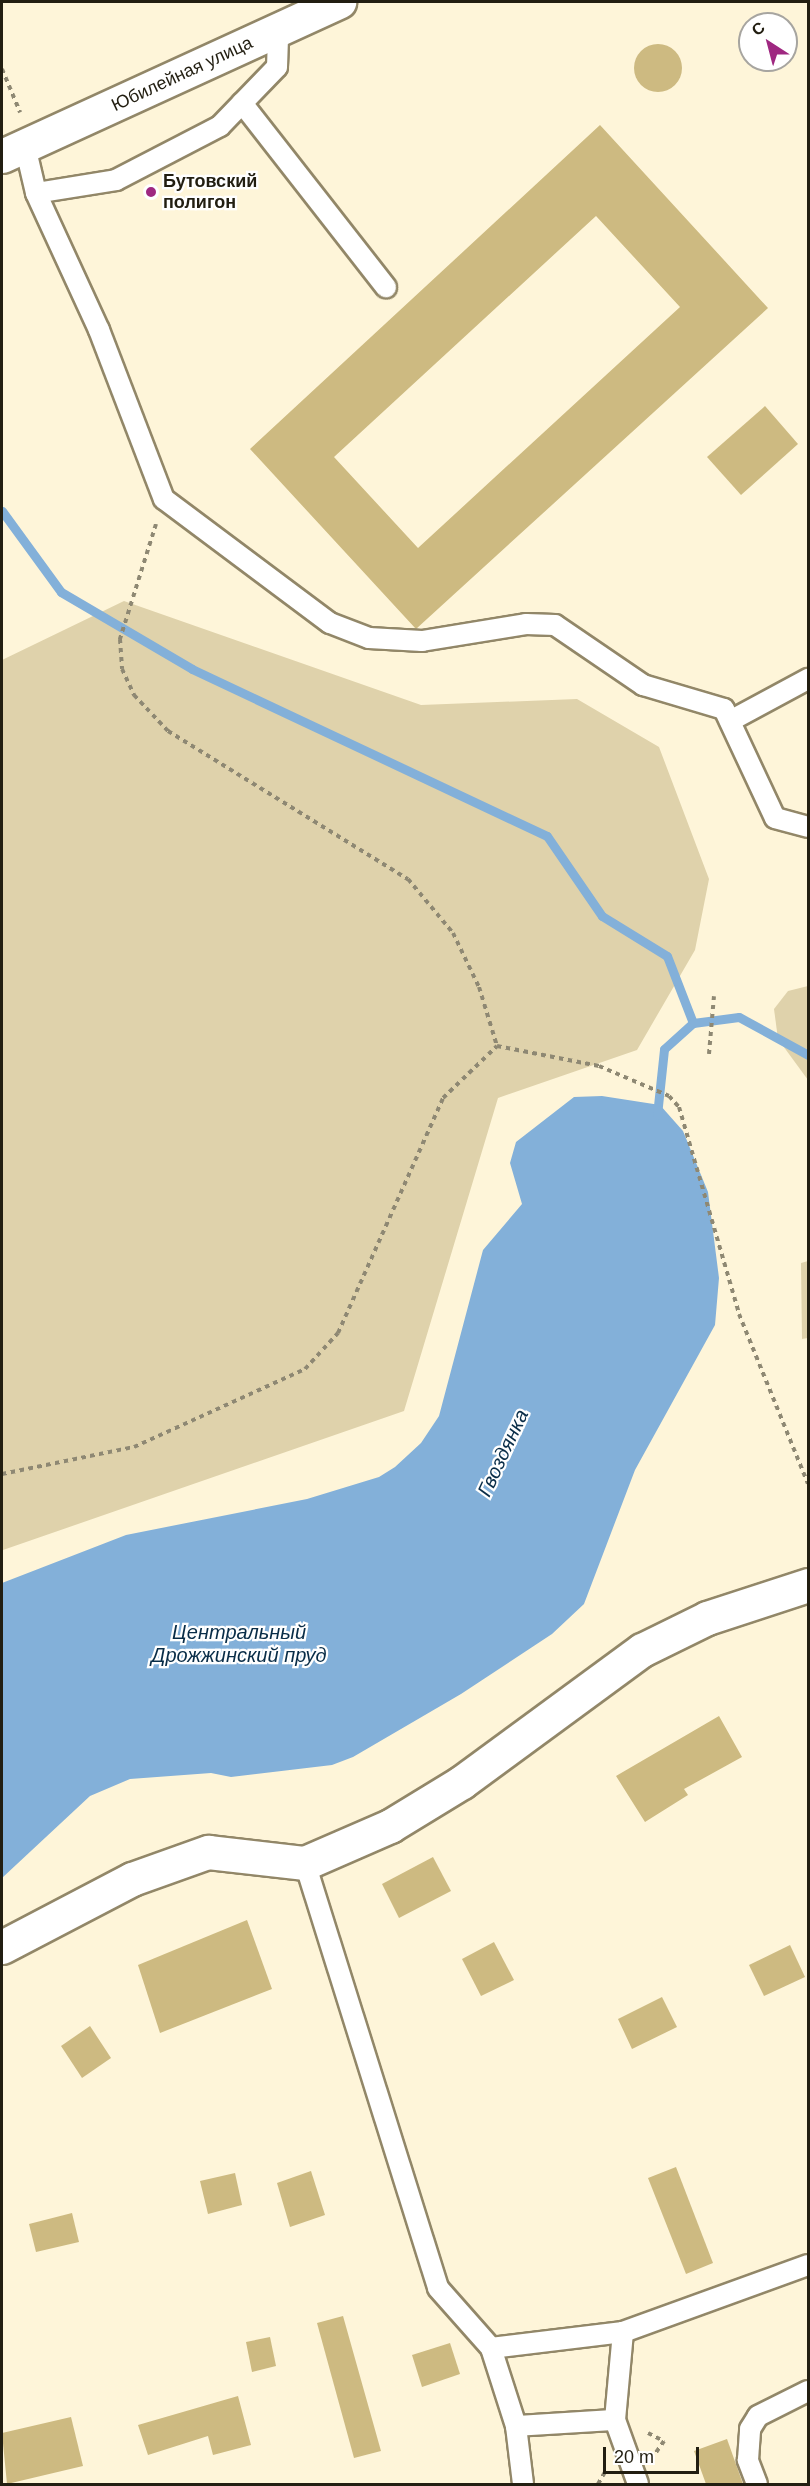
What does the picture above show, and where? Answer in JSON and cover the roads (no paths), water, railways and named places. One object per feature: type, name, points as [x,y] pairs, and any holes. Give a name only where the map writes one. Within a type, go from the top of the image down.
[{"type":"street","name":"Юбилейная улица","points":[[15,145],[278,30],[333,3]]},
{"type":"street","points":[[2,1947],[132,1879],[208,1852],[305,1863],[390,1826],[462,1782],[642,1650],[707,1618],[808,1585]]},
{"type":"lane","points":[[36,193],[116,180],[219,126],[277,67],[278,30]]},
{"type":"lane","points":[[242,103],[386,287]]},
{"type":"lane","points":[[15,145],[113,363],[164,499],[330,623],[369,638],[422,641],[526,624],[555,625],[643,685],[724,709],[775,818],[808,827]]},
{"type":"lane","points":[[730,721],[808,679]]},
{"type":"lane","points":[[305,1863],[438,2288],[491,2348],[516,2426],[523,2484]]},
{"type":"lane","points":[[491,2348],[623,2332],[808,2265]]},
{"type":"lane","points":[[623,2332],[615,2420],[638,2484]]},
{"type":"lane","points":[[757,2484],[748,2460],[750,2429],[758,2416],[808,2391]]},
{"type":"lane","points":[[516,2426],[615,2420]]},
{"type":"water","name":"Центральный Дрожжинский пруд","points":[[602,1096],[660,1105],[683,1131],[708,1192],[719,1278],[715,1325],[635,1470],[584,1604],[552,1634],[461,1694],[353,1757],[332,1765],[231,1777],[211,1773],[130,1779],[90,1796],[2,1878],[2,1583],[126,1535],[307,1499],[379,1477],[395,1467],[421,1443],[439,1416],[483,1250],[522,1204],[510,1163],[516,1142],[574,1097]]},
{"type":"waterway","points":[[2,511],[61,592],[192,669],[547,836],[602,916],[667,956],[693,1023]]},
{"type":"waterway","name":"Гвоздянка","points":[[657,1115],[664,1049],[693,1023],[739,1017],[808,1055]]},
{"type":"place","name":"Бутовский полигон","points":[[151,192]]}]
